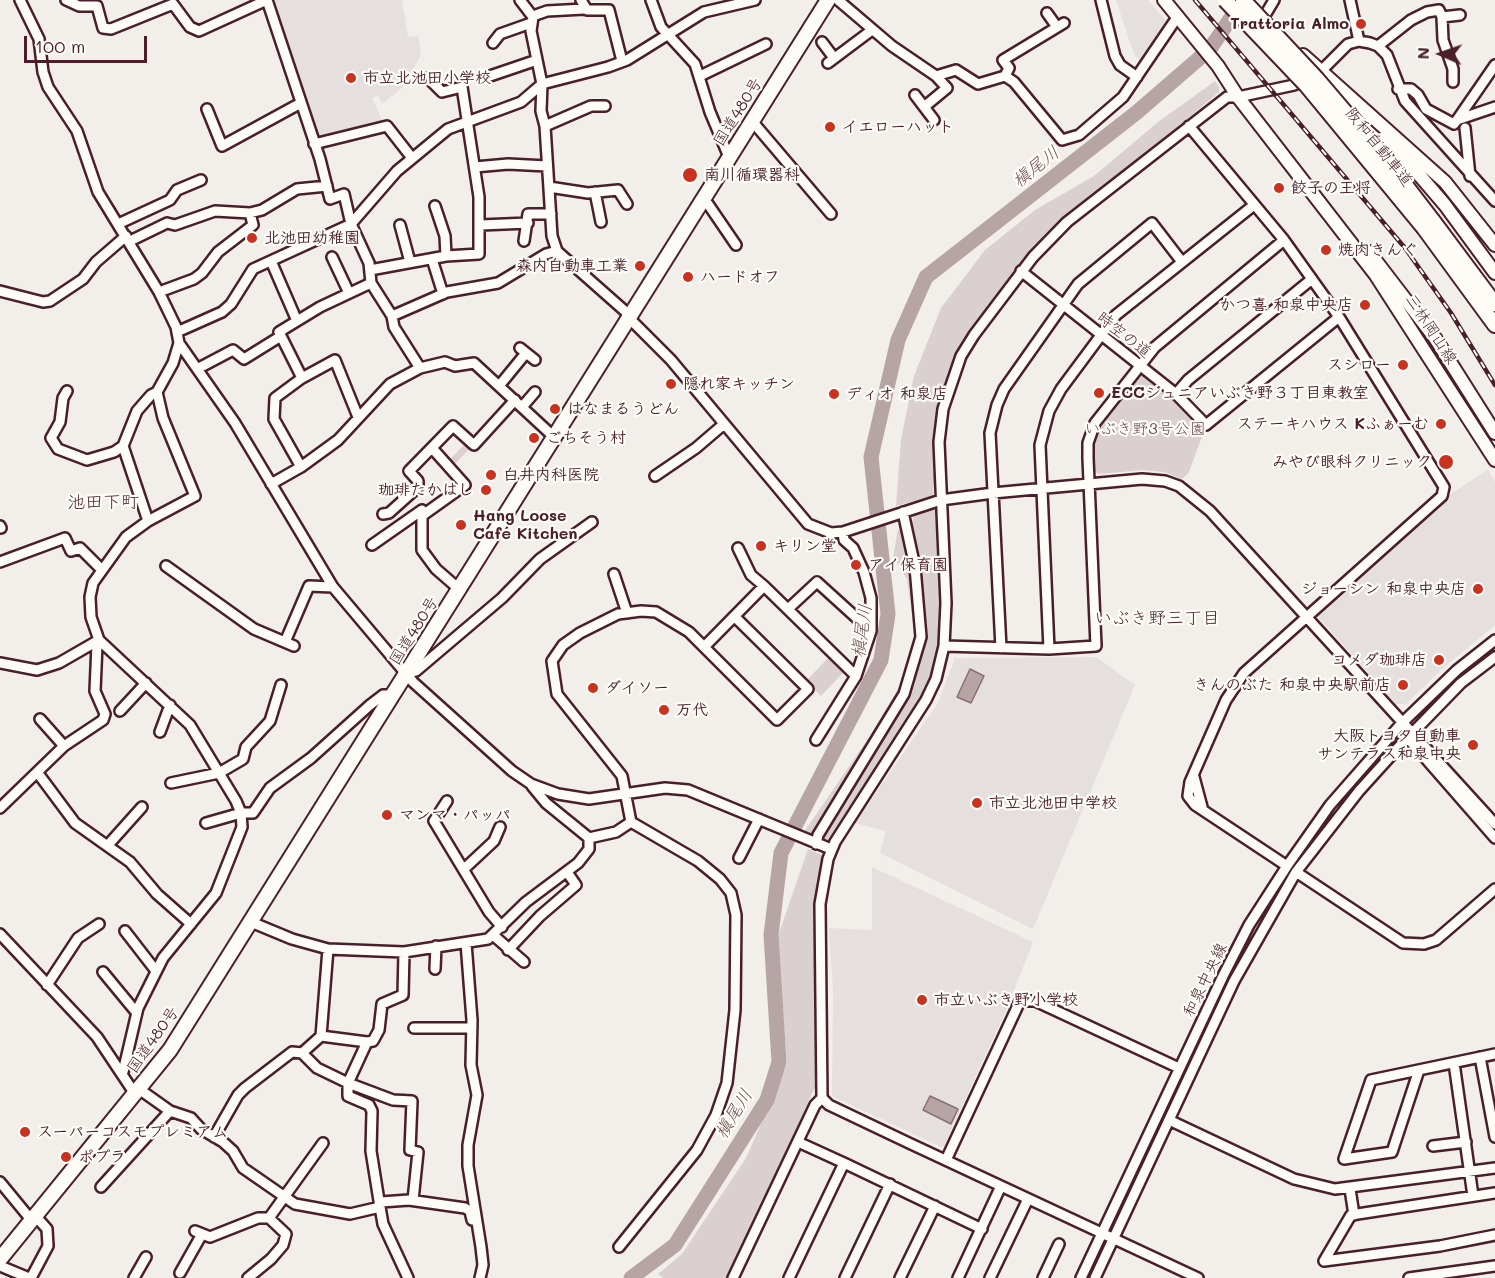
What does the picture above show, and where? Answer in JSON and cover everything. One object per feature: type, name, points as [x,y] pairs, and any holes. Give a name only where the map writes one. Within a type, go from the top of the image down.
[{"type":"highway","name":"国道480号","points":[[0,1259],[170,1050],[828,0]]},
{"type":"highway","name":"阪和自動車道","points":[[1225,0],[1307,86],[1429,224],[1495,304]]},
{"type":"highway","name":"阪和自動車道","points":[[1243,0],[1356,124],[1429,224],[1495,325]]},
{"type":"main road","name":"三林岡山線","points":[[1164,0],[1218,66],[1238,97],[1334,219],[1392,299],[1495,460]]},
{"type":"main road","points":[[1248,0],[1320,72],[1412,150],[1445,182],[1495,245]]},
{"type":"main road","points":[[1366,112],[1445,204],[1495,273]]},
{"type":"main road","name":"三林岡山線","points":[[1334,219],[1355,235],[1435,338],[1495,433]]},
{"type":"street","points":[[20,0],[39,39],[43,72],[48,87],[73,123],[84,148],[98,192],[159,292],[177,332],[179,343],[235,423],[333,587],[406,674],[512,771],[531,784],[575,798],[604,798],[665,788],[688,790],[831,849]]},
{"type":"street","points":[[66,0],[79,6],[97,6],[102,28],[111,29],[173,4],[190,27],[199,31],[267,0],[330,199],[344,194],[351,224],[370,270],[371,283],[392,316],[394,327],[420,368]]},
{"type":"street","points":[[155,0],[159,10]]},
{"type":"street","points":[[520,0],[532,19],[542,84],[541,111],[545,126],[552,236],[557,251],[626,312],[628,318],[671,360],[808,524],[831,533],[846,531],[941,500],[1090,484],[1152,479],[1165,481],[1191,494],[1306,618],[1401,724],[1495,838]]},
{"type":"street","points":[[651,0],[655,15],[667,35],[695,64],[710,112],[729,157]]},
{"type":"street","points":[[177,332],[222,312],[236,298],[253,269],[351,224],[397,171],[448,129],[521,102],[542,84],[622,61],[704,12],[755,0]]},
{"type":"street","points":[[838,0],[872,30],[936,76],[947,88],[924,106]]},
{"type":"street","points":[[1101,0],[1115,56],[1120,65],[1137,77]]},
{"type":"street","points":[[1261,14],[1274,0]]},
{"type":"street","points":[[1350,0],[1359,41]]},
{"type":"street","points":[[493,43],[500,34],[547,11],[582,5],[609,10],[622,61]]},
{"type":"street","points":[[1378,46],[1393,32],[1427,12],[1438,10],[1442,17],[1443,40],[1453,69],[1453,82]]},
{"type":"street","points":[[936,76],[956,70],[978,84],[1005,76],[1009,68],[1003,60],[1022,44],[1060,25],[1047,13]]},
{"type":"street","points":[[1442,17],[1460,15]]},
{"type":"street","points":[[1005,76],[1014,82],[1062,140],[1079,135],[1123,97],[1181,19]]},
{"type":"street","points":[[822,42],[831,60],[872,30]]},
{"type":"street","points":[[733,1278],[815,1105],[822,1098],[820,904],[823,879],[831,849],[926,700],[944,646],[946,603],[939,426],[950,386],[969,342],[1022,271],[1067,222],[1189,126],[1227,97],[1238,97],[1294,85],[1320,72],[1342,47],[1359,41],[1378,46],[1392,65],[1398,89],[1414,113],[1495,201]]},
{"type":"street","points":[[700,76],[766,44]]},
{"type":"street","points":[[487,77],[537,60]]},
{"type":"street","points":[[1398,89],[1411,89],[1418,95],[1426,109],[1454,124],[1495,65]]},
{"type":"street","points":[[370,270],[446,256],[479,254],[481,225],[469,122],[462,87],[441,92],[428,78]]},
{"type":"street","points":[[915,95],[934,120]]},
{"type":"street","points":[[207,109],[222,146],[299,104]]},
{"type":"street","points":[[545,126],[591,106],[605,106]]},
{"type":"street","points":[[1457,120],[1495,107]]},
{"type":"street","points":[[752,121],[809,194],[831,214]]},
{"type":"street","points":[[314,144],[387,126],[412,158]]},
{"type":"street","points":[[1189,126],[1284,240],[1339,316],[1443,483],[1442,496],[1237,682],[1226,700],[1194,777],[1188,786],[1188,795],[1195,805],[1202,807],[1287,866]]},
{"type":"street","points":[[1465,128],[1470,176]]},
{"type":"street","points":[[475,167],[508,164],[547,166]]},
{"type":"street","points":[[118,224],[170,200],[177,190],[201,180]]},
{"type":"street","points":[[0,291],[43,302],[50,301],[83,279],[96,262],[128,238],[167,223],[175,225],[210,212],[250,213],[262,210],[297,189],[327,186]]},
{"type":"street","points":[[549,187],[595,192],[618,190],[627,204]]},
{"type":"street","points":[[595,192],[601,222]]},
{"type":"street","points":[[702,201],[708,204],[731,230],[736,245]]},
{"type":"street","points":[[1049,649],[1040,446],[1049,411],[1061,389],[1116,315],[1254,205]]},
{"type":"street","points":[[435,206],[445,236],[446,256]]},
{"type":"street","points":[[159,292],[194,279],[202,273],[218,252],[253,225],[250,213]]},
{"type":"street","points":[[524,241],[528,214],[551,214]]},
{"type":"street","points":[[481,225],[528,223]]},
{"type":"street","points":[[1001,648],[990,433],[997,405],[1013,374],[1062,304],[1078,284],[1108,256],[1152,223],[1182,262]]},
{"type":"street","points":[[400,225],[410,262]]},
{"type":"street","points":[[944,646],[1049,649],[1096,646],[1088,443],[1095,423],[1139,365],[1166,336],[1284,240]]},
{"type":"street","points":[[392,316],[443,294],[498,283],[546,254],[557,251]]},
{"type":"street","points":[[332,256],[349,293]]},
{"type":"street","points":[[432,259],[443,294]]},
{"type":"street","points":[[271,261],[297,321]]},
{"type":"street","name":"時空の道","points":[[1022,271],[1101,337],[1176,394],[1206,425],[1339,316]]},
{"type":"street","points":[[1176,394],[1188,380],[1312,279]]},
{"type":"street","points":[[302,378],[279,332],[371,283]]},
{"type":"street","points":[[197,369],[232,350],[244,359],[281,336]]},
{"type":"street","points":[[0,808],[64,746],[103,720],[105,714],[95,691],[98,642],[91,617],[90,597],[93,583],[126,537],[148,521],[195,496],[163,418],[157,392],[173,363],[179,343]]},
{"type":"street","points":[[498,386],[523,350],[535,360]]},
{"type":"street","points":[[301,467],[274,419],[275,398],[302,378],[335,360],[358,417]]},
{"type":"street","points":[[271,484],[301,467],[338,440],[390,384],[420,368],[445,362],[456,366],[474,363],[554,437]]},
{"type":"street","points":[[68,391],[63,398],[60,422],[51,438],[58,449],[87,460],[114,452],[123,446],[137,411],[151,394],[157,392]]},
{"type":"street","points":[[383,514],[395,502],[418,487],[418,481],[407,467],[432,448],[453,426],[474,445],[518,403],[535,392]]},
{"type":"street","points":[[655,476],[696,448],[724,424]]},
{"type":"street","points":[[123,446],[148,521]]},
{"type":"street","points":[[372,545],[385,530],[423,512],[465,485],[432,448]]},
{"type":"street","points":[[431,502],[423,512],[418,545],[427,560],[459,589]]},
{"type":"street","points":[[815,843],[904,694],[921,637],[915,567],[900,513]]},
{"type":"street","points":[[406,674],[416,671],[502,598],[540,559],[592,522]]},
{"type":"street","points":[[816,740],[822,723],[856,676],[871,631],[871,598],[864,572],[853,548],[844,540],[846,531]]},
{"type":"street","points":[[0,562],[65,538],[71,551],[80,548],[102,570]]},
{"type":"street","points":[[738,554],[752,575],[856,676]]},
{"type":"street","points":[[166,566],[254,629],[290,644],[309,586],[333,587]]},
{"type":"street","points":[[614,574],[627,613]]},
{"type":"street","points":[[788,609],[817,582],[871,631]]},
{"type":"street","points":[[705,646],[764,586]]},
{"type":"street","points":[[619,1247],[697,1150],[716,1115],[728,1083],[735,1010],[736,915],[731,893],[720,879],[698,861],[631,822],[622,776],[557,694],[552,661],[563,645],[580,633],[627,613],[656,612],[689,632],[705,646],[777,720],[808,689],[735,617]]},
{"type":"street","name":"和泉中央線","points":[[1081,1278],[1244,935],[1287,866],[1330,805],[1401,724],[1456,670],[1495,640]]},
{"type":"street","points":[[0,662],[37,670],[59,663],[98,642]]},
{"type":"street","points":[[98,642],[190,725],[241,813],[242,827],[216,892],[163,958],[136,1012],[123,1072]]},
{"type":"street","name":"和泉中央線","points":[[1095,1278],[1234,981],[1296,872],[1359,791],[1397,749],[1461,683],[1495,657]]},
{"type":"street","points":[[120,711],[146,683]]},
{"type":"street","points":[[171,783],[219,773],[243,759],[246,747],[266,727],[281,685]]},
{"type":"street","points":[[206,823],[241,813],[253,813],[270,788],[311,758],[383,695],[392,695]]},
{"type":"street","points":[[160,732],[170,705]]},
{"type":"street","points":[[40,718],[64,746]]},
{"type":"street","points":[[1411,736],[1495,824]]},
{"type":"street","points":[[37,772],[75,823],[130,862],[157,894],[191,924]]},
{"type":"street","points":[[531,784],[546,803],[589,838]]},
{"type":"street","points":[[447,801],[434,821],[489,912],[502,927]]},
{"type":"street","points":[[108,846],[142,807]]},
{"type":"street","points":[[1486,813],[1495,807]]},
{"type":"street","points":[[738,853],[762,820]]},
{"type":"street","points":[[589,838],[616,832],[631,822]]},
{"type":"street","points":[[464,869],[494,841],[500,827]]},
{"type":"street","points":[[251,922],[292,939],[328,949],[404,952],[436,946],[466,944],[493,935],[526,902],[567,872],[589,849],[589,838]]},
{"type":"street","points":[[508,950],[540,916],[576,885],[567,872]]},
{"type":"street","points":[[1296,872],[1403,944],[1424,944],[1436,940],[1495,889]]},
{"type":"street","points":[[47,985],[78,938],[99,924]]},
{"type":"street","points":[[125,931],[156,971]]},
{"type":"street","points":[[0,934],[97,1037],[137,1092],[170,1111],[191,1118],[201,1129],[233,1151],[243,1168],[284,1199],[304,1207],[350,1214],[380,1204],[413,1200],[465,1208],[470,1211],[473,1230],[479,1235]]},
{"type":"street","points":[[493,935],[524,962]]},
{"type":"street","points":[[466,944],[472,1028],[471,1065],[477,1095],[468,1145],[468,1166],[483,1265],[480,1278]]},
{"type":"street","points":[[435,969],[436,946]]},
{"type":"street","points":[[302,1053],[321,1036],[328,949]]},
{"type":"street","points":[[321,1036],[373,1041],[379,1030],[382,1004],[403,996],[404,952]]},
{"type":"street","points":[[103,972],[136,1012]]},
{"type":"street","points":[[946,1160],[1020,1001],[1035,1001],[1179,1068]]},
{"type":"street","points":[[414,1028],[472,1028]]},
{"type":"street","points":[[367,1042],[348,1083],[348,1096],[370,1108]]},
{"type":"street","points":[[214,1137],[238,1095],[245,1088],[292,1052],[302,1053],[317,1068],[348,1083],[393,1100],[412,1101],[410,1150],[418,1152],[413,1200]]},
{"type":"street","points":[[1419,1070],[1392,1152],[1344,1159],[1371,1080],[1495,1054]]},
{"type":"street","points":[[1480,1057],[1493,1138],[1495,1137]]},
{"type":"street","points":[[1454,1063],[1473,1196]]},
{"type":"street","points":[[378,1094],[370,1108],[371,1151],[383,1224],[408,1278]]},
{"type":"street","points":[[822,1098],[830,1105],[1102,1232],[1186,1276],[1198,1278]]},
{"type":"street","points":[[101,1187],[170,1111]]},
{"type":"street","points":[[1169,1120],[1294,1179],[1324,1187],[1350,1189],[1495,1168]]},
{"type":"street","points":[[1448,1143],[1449,1132]]},
{"type":"street","points":[[798,1142],[982,1229]]},
{"type":"street","points":[[1433,1146],[1466,1142]]},
{"type":"street","points":[[269,1218],[323,1143]]},
{"type":"street","points":[[789,1278],[844,1162]]},
{"type":"street","points":[[0,1182],[33,1219],[39,1220],[47,1228],[48,1238],[48,1246],[30,1278],[0,1266]]},
{"type":"street","points":[[845,1278],[890,1184]]},
{"type":"street","points":[[958,1278],[1001,1186]]},
{"type":"street","points":[[1350,1189],[1354,1215]]},
{"type":"street","points":[[1324,1262],[1351,1215],[1495,1193]]},
{"type":"street","points":[[990,1278],[1028,1199]]},
{"type":"street","points":[[900,1278],[935,1206]]},
{"type":"street","points":[[180,1273],[198,1232],[210,1237],[258,1218],[269,1218],[286,1234],[283,1245],[272,1258],[248,1278]]},
{"type":"street","points":[[1313,1263],[1440,1246],[1495,1235]]},
{"type":"street","points":[[1043,1278],[1059,1244]]},
{"type":"street","points":[[134,1278],[146,1257]]},
{"type":"street","points":[[1409,1278],[1495,1266]]},
{"type":"shaded area","name":"市立北池田小学校","points":[[269,0],[402,0],[408,37],[418,36],[421,55],[403,87],[382,104],[378,95],[372,98],[383,122],[318,141]]},
{"type":"shaded area","points":[[1116,0],[1148,0],[1168,23],[1141,61],[1136,57],[1130,43]]},
{"type":"shaded area","points":[[1488,470],[1495,482],[1495,625],[1440,671],[1406,704],[1396,704],[1319,618],[1320,612],[1452,493]]},
{"type":"shaded area","name":"市立北池田中学校","points":[[1096,657],[1135,685],[1033,929],[880,853],[886,831],[855,823],[938,703],[955,658]]},
{"type":"shaded area","points":[[970,669],[984,676],[971,703],[957,697]]},
{"type":"shaded area","name":"市立いぶき野小学校","points":[[872,867],[1033,942],[1007,1008],[944,1146],[941,1147],[832,1096],[833,992],[829,928],[872,930]]},
{"type":"shaded area","points":[[930,1096],[958,1109],[951,1124],[923,1110]]},
{"type":"green space","points":[[1215,81],[1219,92],[1034,248],[965,345],[946,381],[939,410],[933,496],[896,506],[901,439],[914,376],[941,308],[985,250],[1035,210],[1094,176],[1158,122]]},
{"type":"green space","name":"いぶき野3号公園","points":[[1137,374],[1141,374],[1173,399],[1204,431],[1189,472],[1182,479],[1164,472],[1143,470],[1098,474],[1093,470],[1092,442],[1098,425]]},
{"type":"green space","points":[[466,443],[470,448],[453,466],[448,461]]},
{"type":"green space","points":[[936,507],[943,604],[940,648],[928,689],[827,841],[804,832],[870,736],[900,685],[915,635],[907,579],[893,557],[898,530],[911,525],[914,516]]},
{"type":"green space","points":[[829,657],[845,671],[821,696],[806,681]]},
{"type":"green space","points":[[808,849],[825,856],[819,1070],[815,1087],[730,1278],[663,1278],[658,1274],[682,1254],[746,1158],[787,1064],[777,939]]},
{"type":"waterway","name":"槇尾川","points":[[631,1278],[675,1245],[767,1100],[779,1062],[771,935],[781,853],[881,660],[888,614],[871,457],[898,340],[926,277],[1136,113],[1210,49],[1243,0]]},
{"type":"railway","points":[[1195,0],[1405,248],[1451,313],[1495,385]]},
{"type":"place","name":"Trattoria Almo","points":[[1361,24]]},
{"type":"place","name":"市立北池田小学校","points":[[351,78]]},
{"type":"place","name":"イエローハット","points":[[830,127]]},
{"type":"place","name":"南川循環器科","points":[[690,175]]},
{"type":"place","name":"餃子の王将","points":[[1279,188]]},
{"type":"place","name":"北池田幼稚園","points":[[252,238]]},
{"type":"place","name":"焼肉きんぐ","points":[[1326,250]]},
{"type":"place","name":"森内自動車工業","points":[[640,266]]},
{"type":"place","name":"ハードオフ","points":[[688,277]]},
{"type":"place","name":"かつ喜 和泉中央店","points":[[1365,305]]},
{"type":"place","name":"スシロー","points":[[1403,365]]},
{"type":"place","name":"隠れ家キッチン","points":[[671,384]]},
{"type":"place","name":"ECCジュニアいぶき野３丁目東教室","points":[[1099,393]]},
{"type":"place","name":"ディオ 和泉店","points":[[834,394]]},
{"type":"place","name":"はなまるうどん","points":[[555,409]]},
{"type":"place","name":"ステーキハウス Kふぁーむ","points":[[1441,424]]},
{"type":"place","name":"ごちそう村","points":[[534,438]]},
{"type":"place","name":"みやび眼科クリニック","points":[[1446,462]]},
{"type":"place","name":"白井内科医院","points":[[491,475]]},
{"type":"place","name":"珈琲たかはし","points":[[486,490]]},
{"type":"place","name":"Hang Loose Cafe Kitchen","points":[[461,525]]},
{"type":"place","name":"キリン堂","points":[[761,546]]},
{"type":"place","name":"アイ保育園","points":[[856,565]]},
{"type":"place","name":"ジョーシン 和泉中央店","points":[[1478,589]]},
{"type":"place","name":"コメダ珈琲店","points":[[1439,660]]},
{"type":"place","name":"きんのぶた 和泉中央駅前店","points":[[1403,685]]},
{"type":"place","name":"ダイソー","points":[[593,688]]},
{"type":"place","name":"万代","points":[[664,710]]},
{"type":"place","name":"大阪トヨタ自動車 サンテラス和泉中央","points":[[1473,745]]},
{"type":"place","name":"市立北池田中学校","points":[[977,803]]},
{"type":"place","name":"マンマ・パッパ","points":[[387,815]]},
{"type":"place","name":"市立いぶき野小学校","points":[[922,1000]]},
{"type":"place","name":"スーパーコスモプレミアム","points":[[25,1132]]},
{"type":"place","name":"ポプラ","points":[[66,1157]]},
{"type":"district","name":"池田下町","points":[[103,502]]},
{"type":"district","name":"いぶき野三丁目","points":[[1157,618]]}]
